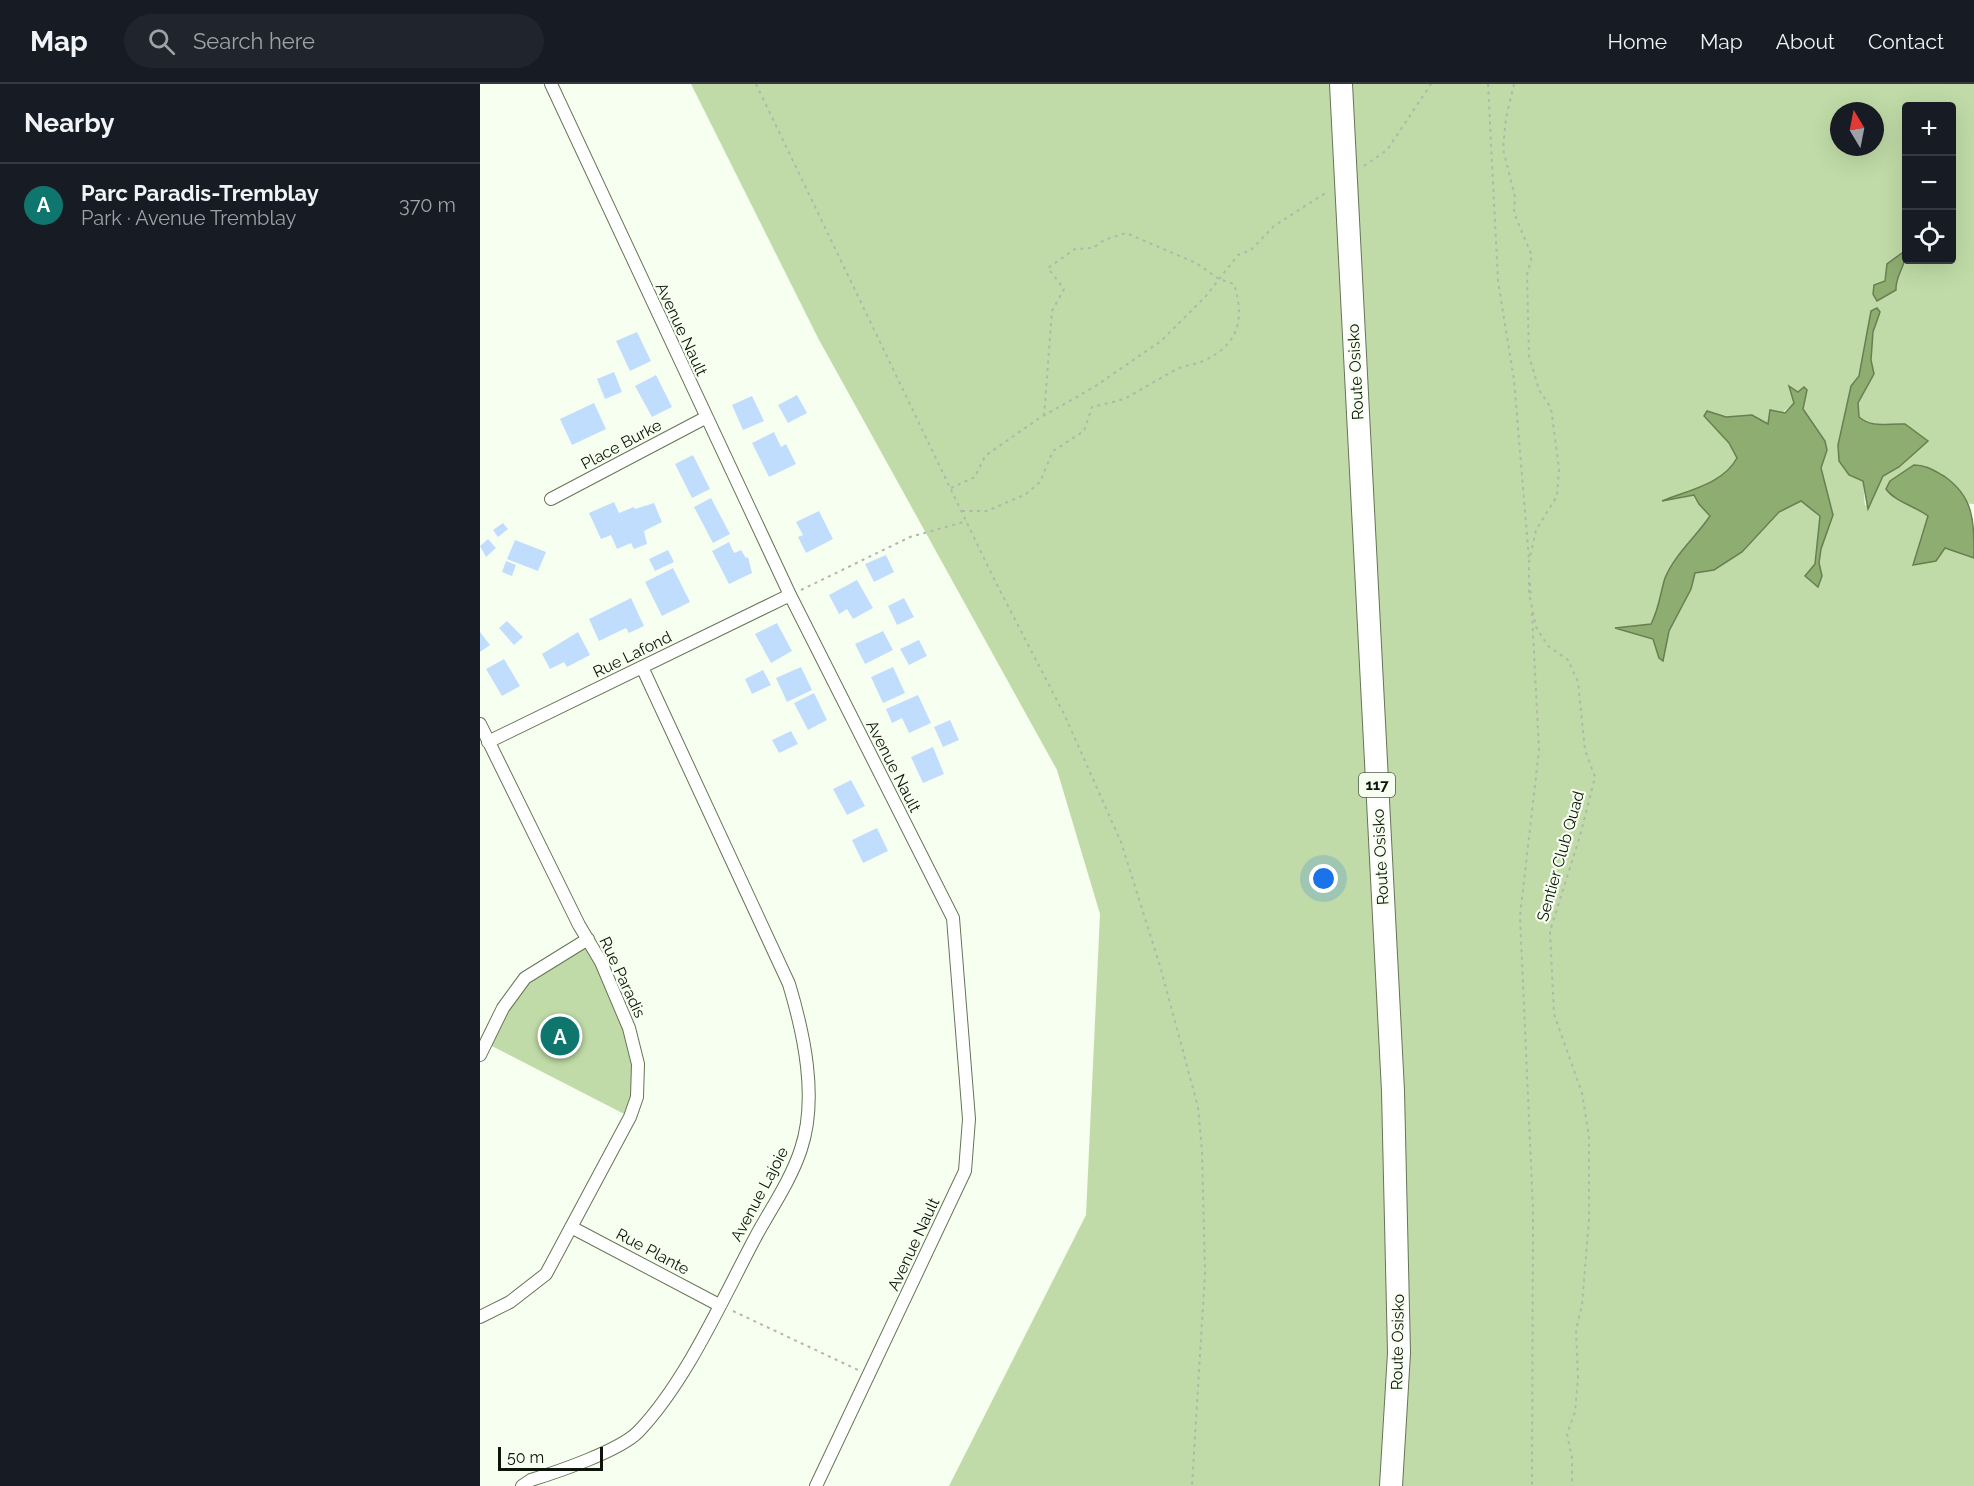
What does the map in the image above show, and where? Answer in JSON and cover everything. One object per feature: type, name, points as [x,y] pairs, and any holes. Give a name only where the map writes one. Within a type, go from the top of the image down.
[{"type":"highway","name":"Route Osisko","points":[[1341,84],[1393,1102],[1399,1353],[1391,1486]]},
{"type":"street","name":"Avenue Nault","points":[[551,84],[705,418],[790,595],[953,918],[969,1119],[965,1171],[816,1486]]},
{"type":"street","name":"Place Burke","points":[[551,499],[705,418]]},
{"type":"street","name":"Rue Lafond","points":[[488,742],[790,595]]},
{"type":"street","name":"Avenue Lajoie","points":[[522,1486],[531,1480],[590,1458],[637,1433],[662,1406],[719,1305],[801,1149],[808,1068],[800,1020],[781,963],[642,667]]},
{"type":"street","name":"Rue Paradis","points":[[480,724],[601,962],[629,1028],[638,1064],[637,1097],[622,1135],[546,1274],[510,1302],[480,1317]]},
{"type":"street","points":[[480,1054],[503,1008],[525,978],[588,939]]},
{"type":"street","name":"Rue Plante","points":[[571,1227],[719,1305]]},
{"type":"path","points":[[756,84],[962,511],[1064,714],[1121,842],[1160,966],[1198,1107],[1205,1273],[1192,1486]]},
{"type":"path","points":[[951,488],[975,477],[985,456],[1161,342],[1238,255],[1251,250],[1274,226],[1387,150],[1431,84]]},
{"type":"path","points":[[1488,84],[1498,281],[1514,380],[1532,606],[1539,750],[1520,916],[1533,1209],[1532,1486]]},
{"type":"path","points":[[1514,84],[1503,149],[1515,197],[1514,213],[1532,256],[1527,275],[1529,356],[1539,390],[1551,408],[1559,469],[1557,496],[1536,530],[1529,562]]},
{"type":"path","points":[[962,511],[987,510],[1026,494],[1040,482],[1053,451],[1084,431],[1092,406],[1126,398],[1178,369],[1203,361],[1232,341],[1240,303],[1234,284],[1219,279],[1196,263],[1126,233],[1104,240],[1093,248],[1075,249],[1048,268],[1064,289],[1052,311],[1044,416]]},
{"type":"path","points":[[790,595],[910,537],[967,521]]},
{"type":"path","name":"Sentier Club Quad","points":[[1532,606],[1536,627],[1548,646],[1568,660],[1578,682],[1585,750],[1595,777],[1580,836],[1550,931],[1554,1014],[1582,1093],[1589,1137],[1589,1219],[1582,1305],[1576,1330],[1578,1378],[1575,1412],[1568,1434],[1572,1458],[1572,1486]]},
{"type":"path","points":[[719,1305],[869,1376]]},
{"type":"shaded area","points":[[691,84],[1974,84],[1974,504],[1898,499],[1915,505],[1928,516],[1919,543],[1964,553],[1974,558],[1974,1486],[949,1486],[1086,1215],[1100,914],[1057,770],[818,338]],"holes":[[[1871,311],[1880,312],[1872,343],[1874,374],[1858,403],[1859,417],[1875,424],[1905,424],[1915,433],[1899,467],[1883,476],[1872,501],[1865,506],[1863,481],[1849,475],[1838,445],[1851,386],[1859,376]],[[1790,387],[1798,393],[1803,388],[1807,391],[1803,409],[1825,441],[1827,450],[1821,468],[1833,515],[1821,549],[1819,563],[1822,576],[1818,587],[1806,576],[1815,564],[1820,515],[1801,501],[1779,512],[1742,552],[1714,570],[1695,572],[1691,589],[1669,631],[1663,661],[1659,658],[1653,639],[1617,628],[1650,624],[1659,609],[1665,579],[1711,516],[1699,504],[1695,495],[1666,499],[1715,480],[1724,474],[1737,458],[1729,443],[1704,416],[1707,411],[1726,417],[1752,415],[1768,425],[1794,403]]]},
{"type":"shaded area","points":[[1902,253],[1903,264],[1896,290],[1877,301],[1873,294],[1874,285],[1885,281],[1887,264]]},
{"type":"shaded area","points":[[1877,308],[1880,312],[1873,332],[1871,360],[1874,374],[1858,403],[1859,417],[1875,424],[1905,424],[1928,441],[1899,467],[1883,476],[1868,509],[1863,481],[1849,475],[1839,461],[1838,445],[1851,386],[1859,376],[1871,311]]},
{"type":"shaded area","points":[[1789,386],[1798,392],[1804,387],[1807,390],[1803,409],[1825,441],[1827,450],[1821,468],[1833,515],[1821,549],[1819,563],[1822,576],[1818,587],[1805,576],[1815,564],[1820,516],[1801,501],[1779,512],[1742,552],[1714,570],[1695,573],[1691,589],[1669,631],[1663,661],[1659,658],[1653,639],[1615,628],[1651,624],[1669,569],[1710,516],[1694,495],[1662,501],[1714,480],[1731,467],[1737,458],[1729,443],[1704,416],[1707,411],[1726,417],[1752,415],[1768,424],[1770,410],[1785,413],[1794,403]]},
{"type":"shaded area","points":[[1914,465],[1926,467],[1944,476],[1954,484],[1967,501],[1974,532],[1974,558],[1945,548],[1936,561],[1913,565],[1928,516],[1895,497],[1886,489],[1890,481]]},
{"type":"shaded area","points":[[588,939],[638,1064],[630,1117],[486,1043],[525,978]]},
{"type":"building","points":[[637,332],[651,361],[630,371],[616,341]]},
{"type":"building","points":[[614,372],[622,392],[605,399],[597,379]]},
{"type":"building","points":[[656,375],[672,407],[652,417],[635,386]]},
{"type":"building","points":[[797,395],[807,413],[788,423],[778,405]]},
{"type":"building","points":[[752,396],[764,421],[743,430],[732,405]]},
{"type":"building","points":[[594,403],[606,429],[572,445],[560,419]]},
{"type":"building","points":[[774,432],[781,447],[786,444],[796,464],[769,477],[752,443]]},
{"type":"building","points":[[693,455],[710,489],[692,498],[675,464]]},
{"type":"building","points":[[711,498],[730,534],[713,543],[694,507]]},
{"type":"building","points":[[614,502],[619,513],[654,503],[662,522],[644,531],[647,544],[634,549],[631,543],[617,549],[611,535],[601,539],[589,513]]},
{"type":"building","points":[[819,511],[833,539],[806,553],[798,537],[803,535],[796,522]]},
{"type":"building","points":[[503,523],[508,529],[498,537],[493,530]]},
{"type":"building","points":[[488,539],[496,548],[486,557],[480,546]]},
{"type":"building","points":[[515,540],[546,552],[538,571],[507,559]]},
{"type":"building","points":[[729,542],[734,553],[741,550],[746,558],[748,557],[752,573],[729,584],[712,551]]},
{"type":"building","points":[[668,550],[674,562],[655,571],[649,559]]},
{"type":"building","points":[[886,555],[894,572],[874,582],[865,564]]},
{"type":"building","points":[[506,561],[516,565],[512,576],[502,572]]},
{"type":"building","points":[[673,568],[690,602],[662,616],[645,582]]},
{"type":"building","points":[[857,580],[873,608],[853,619],[847,609],[839,614],[829,595]]},
{"type":"building","points":[[631,598],[644,626],[629,633],[626,628],[599,641],[589,619]]},
{"type":"building","points":[[904,598],[914,617],[897,625],[888,606]]},
{"type":"building","points":[[507,621],[523,637],[514,645],[499,628]]},
{"type":"building","points":[[777,623],[792,651],[771,663],[755,634]]},
{"type":"building","points":[[883,631],[893,650],[865,664],[855,644]]},
{"type":"building","points":[[480,632],[490,645],[480,652]]},
{"type":"building","points":[[578,632],[590,655],[567,667],[564,662],[550,669],[542,654]]},
{"type":"building","points":[[919,640],[927,656],[909,665],[900,649]]},
{"type":"building","points":[[504,659],[520,686],[502,696],[486,669]]},
{"type":"building","points":[[801,667],[812,690],[787,702],[776,678]]},
{"type":"building","points":[[893,667],[905,693],[883,703],[871,677]]},
{"type":"building","points":[[763,670],[771,685],[752,694],[745,679]]},
{"type":"building","points":[[814,693],[827,720],[808,730],[794,703]]},
{"type":"building","points":[[918,695],[931,723],[909,733],[902,718],[892,723],[886,709]]},
{"type":"building","points":[[950,720],[959,740],[943,747],[934,727]]},
{"type":"building","points":[[791,731],[798,744],[779,753],[772,740]]},
{"type":"building","points":[[933,747],[944,774],[923,783],[911,757]]},
{"type":"building","points":[[851,780],[865,806],[847,815],[833,789]]},
{"type":"building","points":[[877,828],[888,851],[863,863],[852,840]]},
{"type":"place","name":"Parc Paradis-Tremblay","points":[[560,1036]]}]
